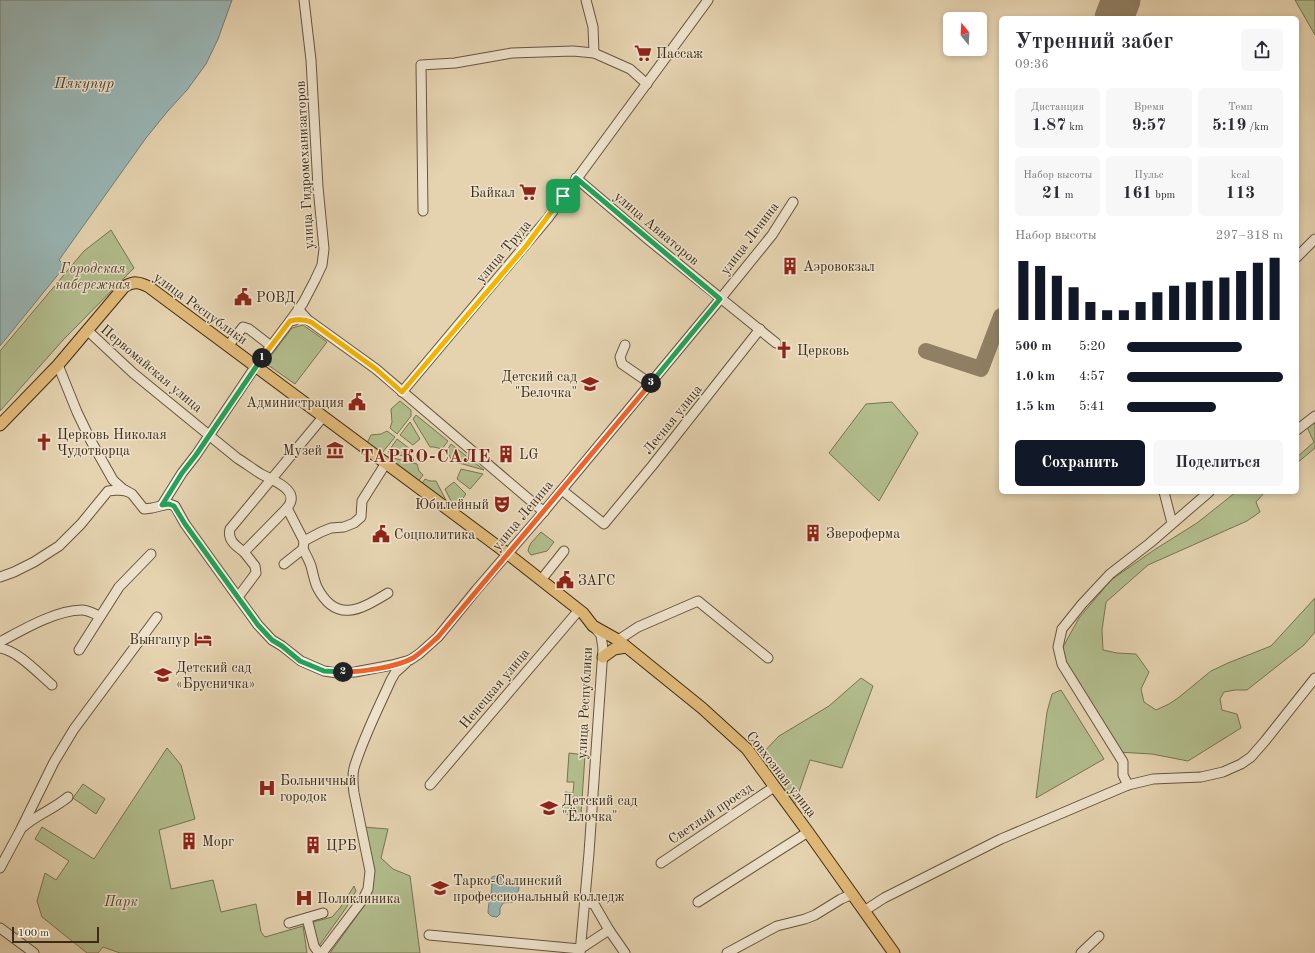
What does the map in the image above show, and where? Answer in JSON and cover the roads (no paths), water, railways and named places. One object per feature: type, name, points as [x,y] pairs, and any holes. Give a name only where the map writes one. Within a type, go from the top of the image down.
[{"type":"main road","name":"улица Республики","points":[[86,330],[124,287],[132,282],[139,282],[148,287],[508,554],[579,610],[593,626]]},
{"type":"main road","points":[[0,425],[58,365],[86,330]]},
{"type":"main road","name":"Совхозная улица","points":[[593,626],[622,643],[702,708],[746,749],[853,894],[894,953]]},
{"type":"main road","points":[[602,657],[622,643]]},
{"type":"street","name":"улица Гидромеханизаторов","points":[[162,505],[182,473],[196,455],[255,367],[303,303],[322,265],[324,248],[318,187],[311,60],[304,0]]},
{"type":"street","points":[[586,0],[593,27],[594,53]]},
{"type":"street","name":"улица Труда","points":[[402,392],[548,218],[708,0]]},
{"type":"street","points":[[423,211],[421,65],[455,63],[512,53],[555,51],[594,53],[630,69],[647,84]]},
{"type":"street","name":"улица Авиаторов","points":[[576,178],[720,299],[776,343]]},
{"type":"street","name":"улица Ленина","points":[[322,953],[363,899],[368,889],[370,871],[352,782],[354,769],[364,742],[391,680],[400,668],[438,637],[477,588],[544,512],[772,235],[793,202]]},
{"type":"street","points":[[1299,255],[1315,239]]},
{"type":"street","points":[[298,309],[311,322],[376,369],[452,432],[544,512]]},
{"type":"street","points":[[290,321],[298,319],[311,322]]},
{"type":"street","points":[[228,346],[243,327],[249,329],[271,346]]},
{"type":"street","name":"Первомайская улица","points":[[86,330],[133,373],[237,458],[271,479],[277,481],[287,490],[290,500],[287,508]]},
{"type":"street","name":"Лесная улица","points":[[562,490],[604,524],[760,330]]},
{"type":"street","points":[[625,346],[620,357],[622,364],[650,384]]},
{"type":"street","points":[[58,365],[77,412],[113,480],[132,494],[144,509],[162,505]]},
{"type":"street","points":[[238,597],[256,573],[255,566],[244,552],[233,544],[230,539],[228,534],[230,529],[323,416]]},
{"type":"street","points":[[1299,428],[1315,416]]},
{"type":"street","points":[[284,564],[303,545],[321,532],[331,528],[344,527],[354,524],[361,517],[362,501],[386,463]]},
{"type":"street","points":[[0,577],[34,562],[59,546],[81,524],[108,491],[112,486],[113,480]]},
{"type":"street","points":[[108,491],[126,491]]},
{"type":"street","points":[[1165,494],[1172,523]]},
{"type":"street","points":[[1128,785],[1123,776],[1123,762],[1062,664],[1058,647],[1062,629],[1082,604],[1110,574],[1150,543],[1207,494]]},
{"type":"street","name":"улица Ленина","points":[[162,505],[169,504],[174,506],[216,568],[258,625],[272,640],[300,661],[324,671],[355,672],[384,667],[410,660]]},
{"type":"street","points":[[244,552],[287,508],[303,545],[317,586],[324,598],[333,607],[347,612],[363,608],[388,593]]},
{"type":"street","points":[[541,580],[564,551]]},
{"type":"street","points":[[79,650],[119,587],[150,554]]},
{"type":"street","points":[[622,643],[638,627],[698,601],[768,658]]},
{"type":"street","points":[[0,642],[28,627],[63,613],[83,610],[100,616]]},
{"type":"street","name":"Ненецкая улица","points":[[430,785],[579,610]]},
{"type":"street","points":[[0,868],[54,762],[74,730],[157,617]]},
{"type":"street","name":"улица Республики","points":[[580,952],[585,902],[603,649],[601,635],[593,626]]},
{"type":"street","points":[[0,648],[8,650],[32,667],[52,685]]},
{"type":"street","points":[[384,667],[389,673],[391,680]]},
{"type":"street","points":[[864,911],[884,898],[1001,839],[1128,785],[1153,779],[1201,777],[1223,772],[1240,764],[1251,757],[1265,741],[1315,678]]},
{"type":"street","name":"Светлый проезд","points":[[661,863],[774,787]]},
{"type":"street","points":[[21,829],[29,821],[58,806],[68,797]]},
{"type":"street","points":[[698,902],[808,832]]},
{"type":"street","points":[[727,953],[777,926],[815,915],[841,899],[853,894]]},
{"type":"street","points":[[585,902],[594,904],[609,930],[625,953]]},
{"type":"street","points":[[289,923],[323,912]]},
{"type":"street","points":[[307,918],[314,946],[319,953]]},
{"type":"street","points":[[0,928],[34,953]]},
{"type":"street","points":[[429,935],[580,952],[609,930]]},
{"type":"street","points":[[1081,953],[1099,936]]},
{"type":"water","name":"Пякупур","points":[[0,0],[232,0],[218,39],[206,64],[187,90],[146,138],[59,260],[65,266],[0,346]]},
{"type":"water","points":[[494,876],[516,882],[519,888],[513,902],[503,903],[500,908],[500,914],[497,917],[491,916],[488,913],[492,886],[491,878]]},
{"type":"place","name":"Пассаж","points":[[643,53]]},
{"type":"place","name":"Байкал","points":[[528,192]]},
{"type":"place","name":"Аэровокзал","points":[[790,266]]},
{"type":"place","name":"РОВД","points":[[243,297]]},
{"type":"place","name":"Церковь","points":[[784,350]]},
{"type":"place","name":"Детский сад \"Белочка\"","points":[[590,384]]},
{"type":"place","name":"Администрация","points":[[357,402]]},
{"type":"place","name":"Церковь Николая Чудотворца","points":[[44,442]]},
{"type":"place","name":"Музей","points":[[335,450]]},
{"type":"place","name":"LG","points":[[506,454]]},
{"type":"place","name":"Юбилейный","points":[[502,504]]},
{"type":"place","name":"Звероферма","points":[[813,533]]},
{"type":"place","name":"Соцполитика","points":[[381,534]]},
{"type":"place","name":"ЗАГС","points":[[565,580]]},
{"type":"place","name":"Вынгапур","points":[[203,639]]},
{"type":"place","name":"Детский сад «Брусничка»","points":[[163,675]]},
{"type":"place","name":"Больничный городок","points":[[267,788]]},
{"type":"place","name":"Детский сад \"Ёлочка\"","points":[[549,808]]},
{"type":"place","name":"Морг","points":[[189,841]]},
{"type":"place","name":"ЦРБ","points":[[313,845]]},
{"type":"place","name":"Тарко-Салинский профессиональный колледж","points":[[440,888]]},
{"type":"place","name":"Поликлиника","points":[[304,898]]},
{"type":"district","name":"ТАРКО-САЛЕ","points":[[426,456]]},
{"type":"park label","name":"Городская набережная","points":[[93,276]]},
{"type":"park label","name":"Парк","points":[[121,901]]}]
